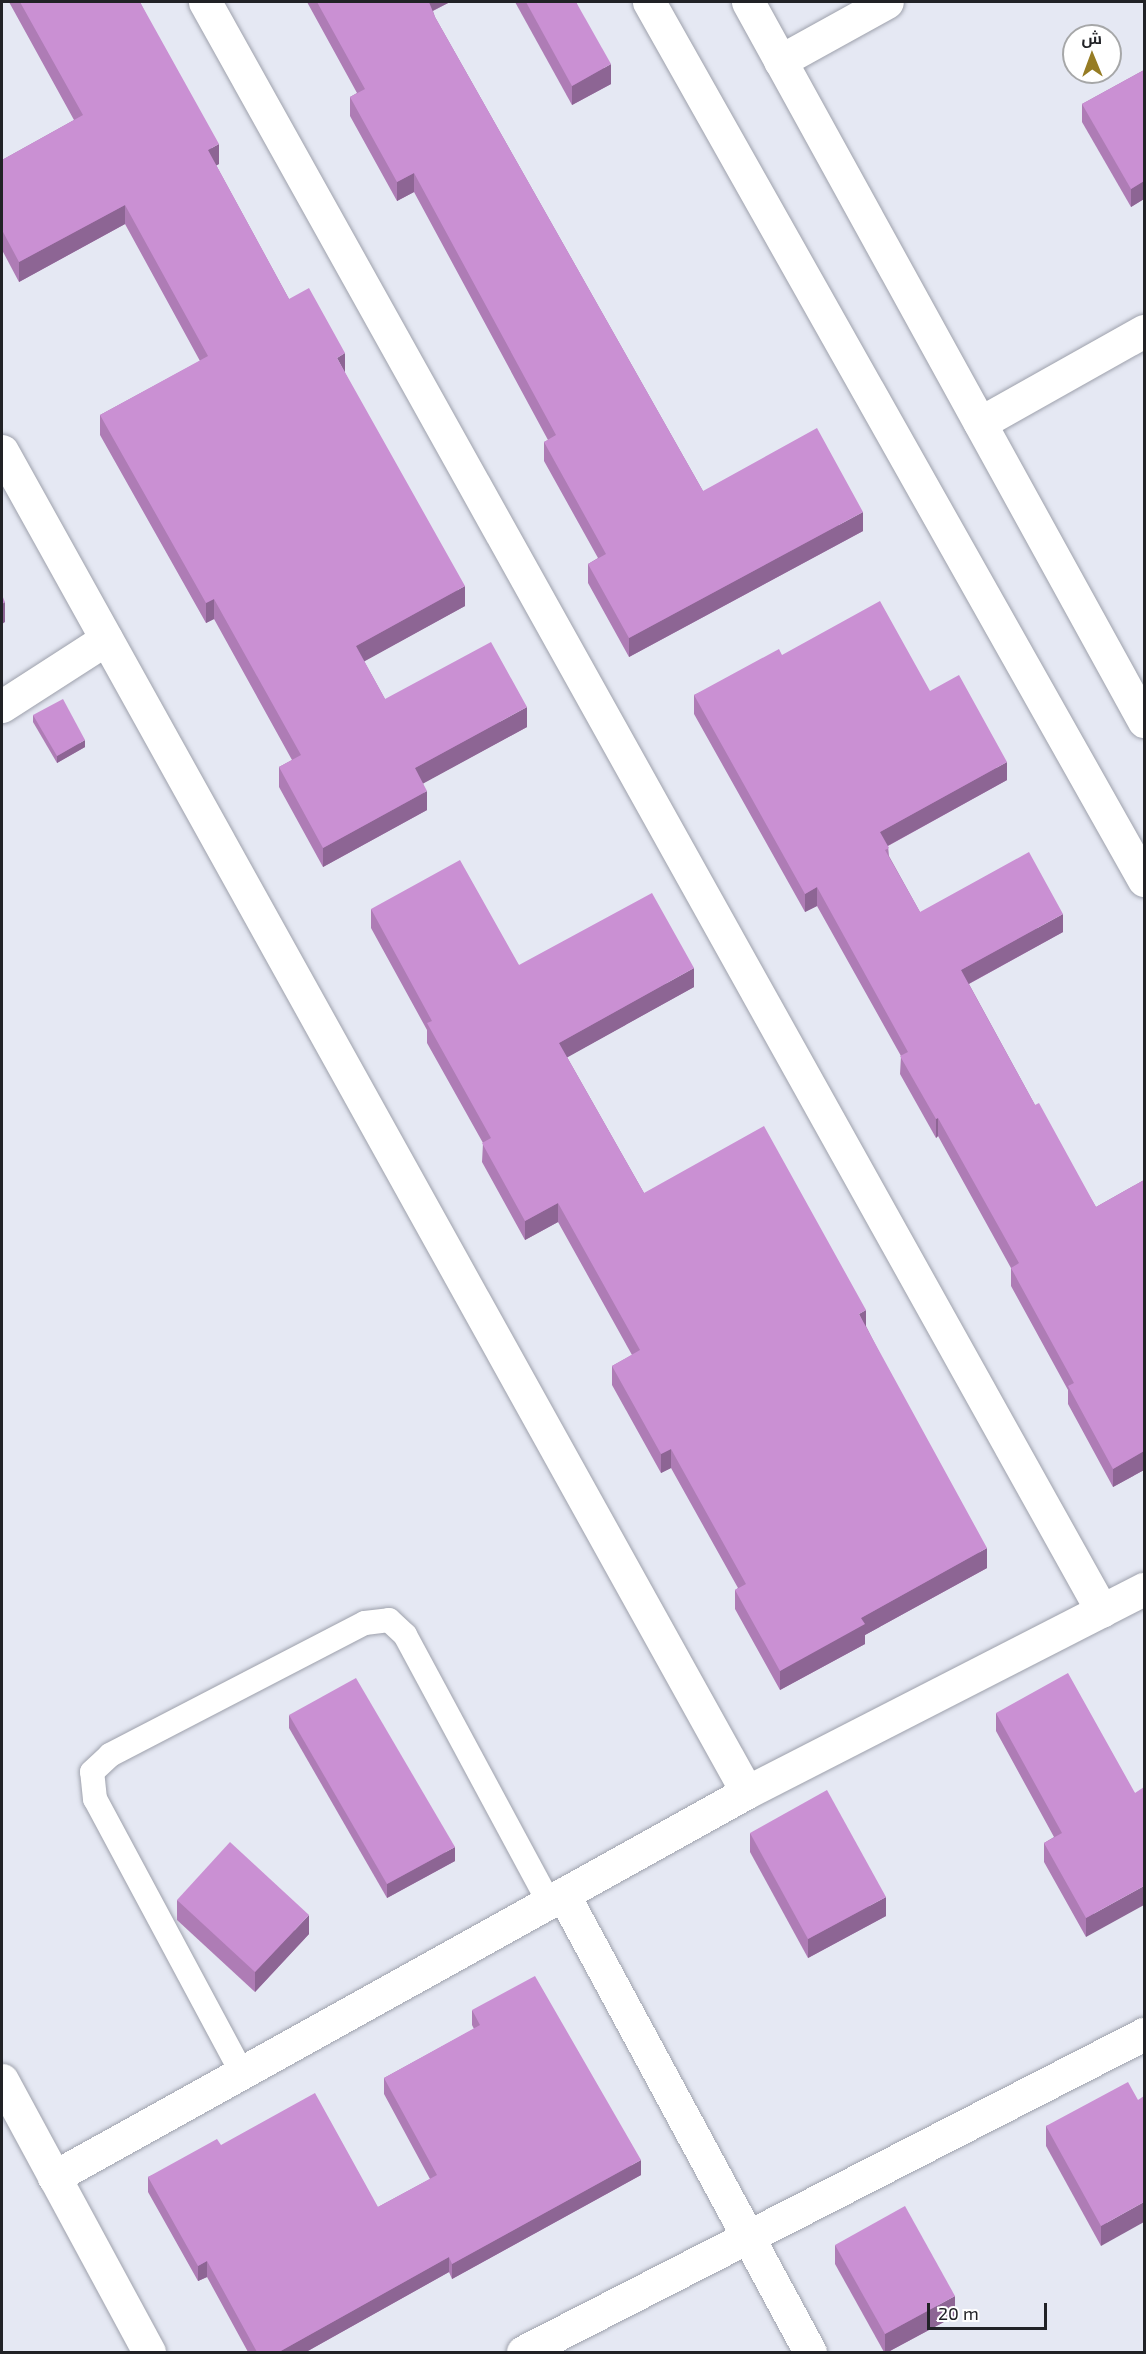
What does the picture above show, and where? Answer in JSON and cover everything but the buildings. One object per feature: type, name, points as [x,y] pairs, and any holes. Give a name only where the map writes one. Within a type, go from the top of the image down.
[{"type":"street","points":[[205,2],[1102,1611]]},
{"type":"street","points":[[649,2],[1144,880]]},
{"type":"street","points":[[748,2],[1144,722]]},
{"type":"street","points":[[780,61],[887,2]]},
{"type":"street","points":[[980,423],[1144,331]]},
{"type":"street","points":[[2,451],[747,1792]]},
{"type":"street","points":[[2,706],[106,639]]},
{"type":"street","points":[[54,2177],[747,1792],[1144,1589]]},
{"type":"street","points":[[556,1898],[810,2352]]},
{"type":"street","points":[[523,2352],[1144,2034]]},
{"type":"street","points":[[2,2080],[149,2352]]},
{"type":"lane","points":[[242,2073],[95,1799],[92,1772],[110,1755],[365,1623],[389,1620],[405,1635],[556,1898]]}]
